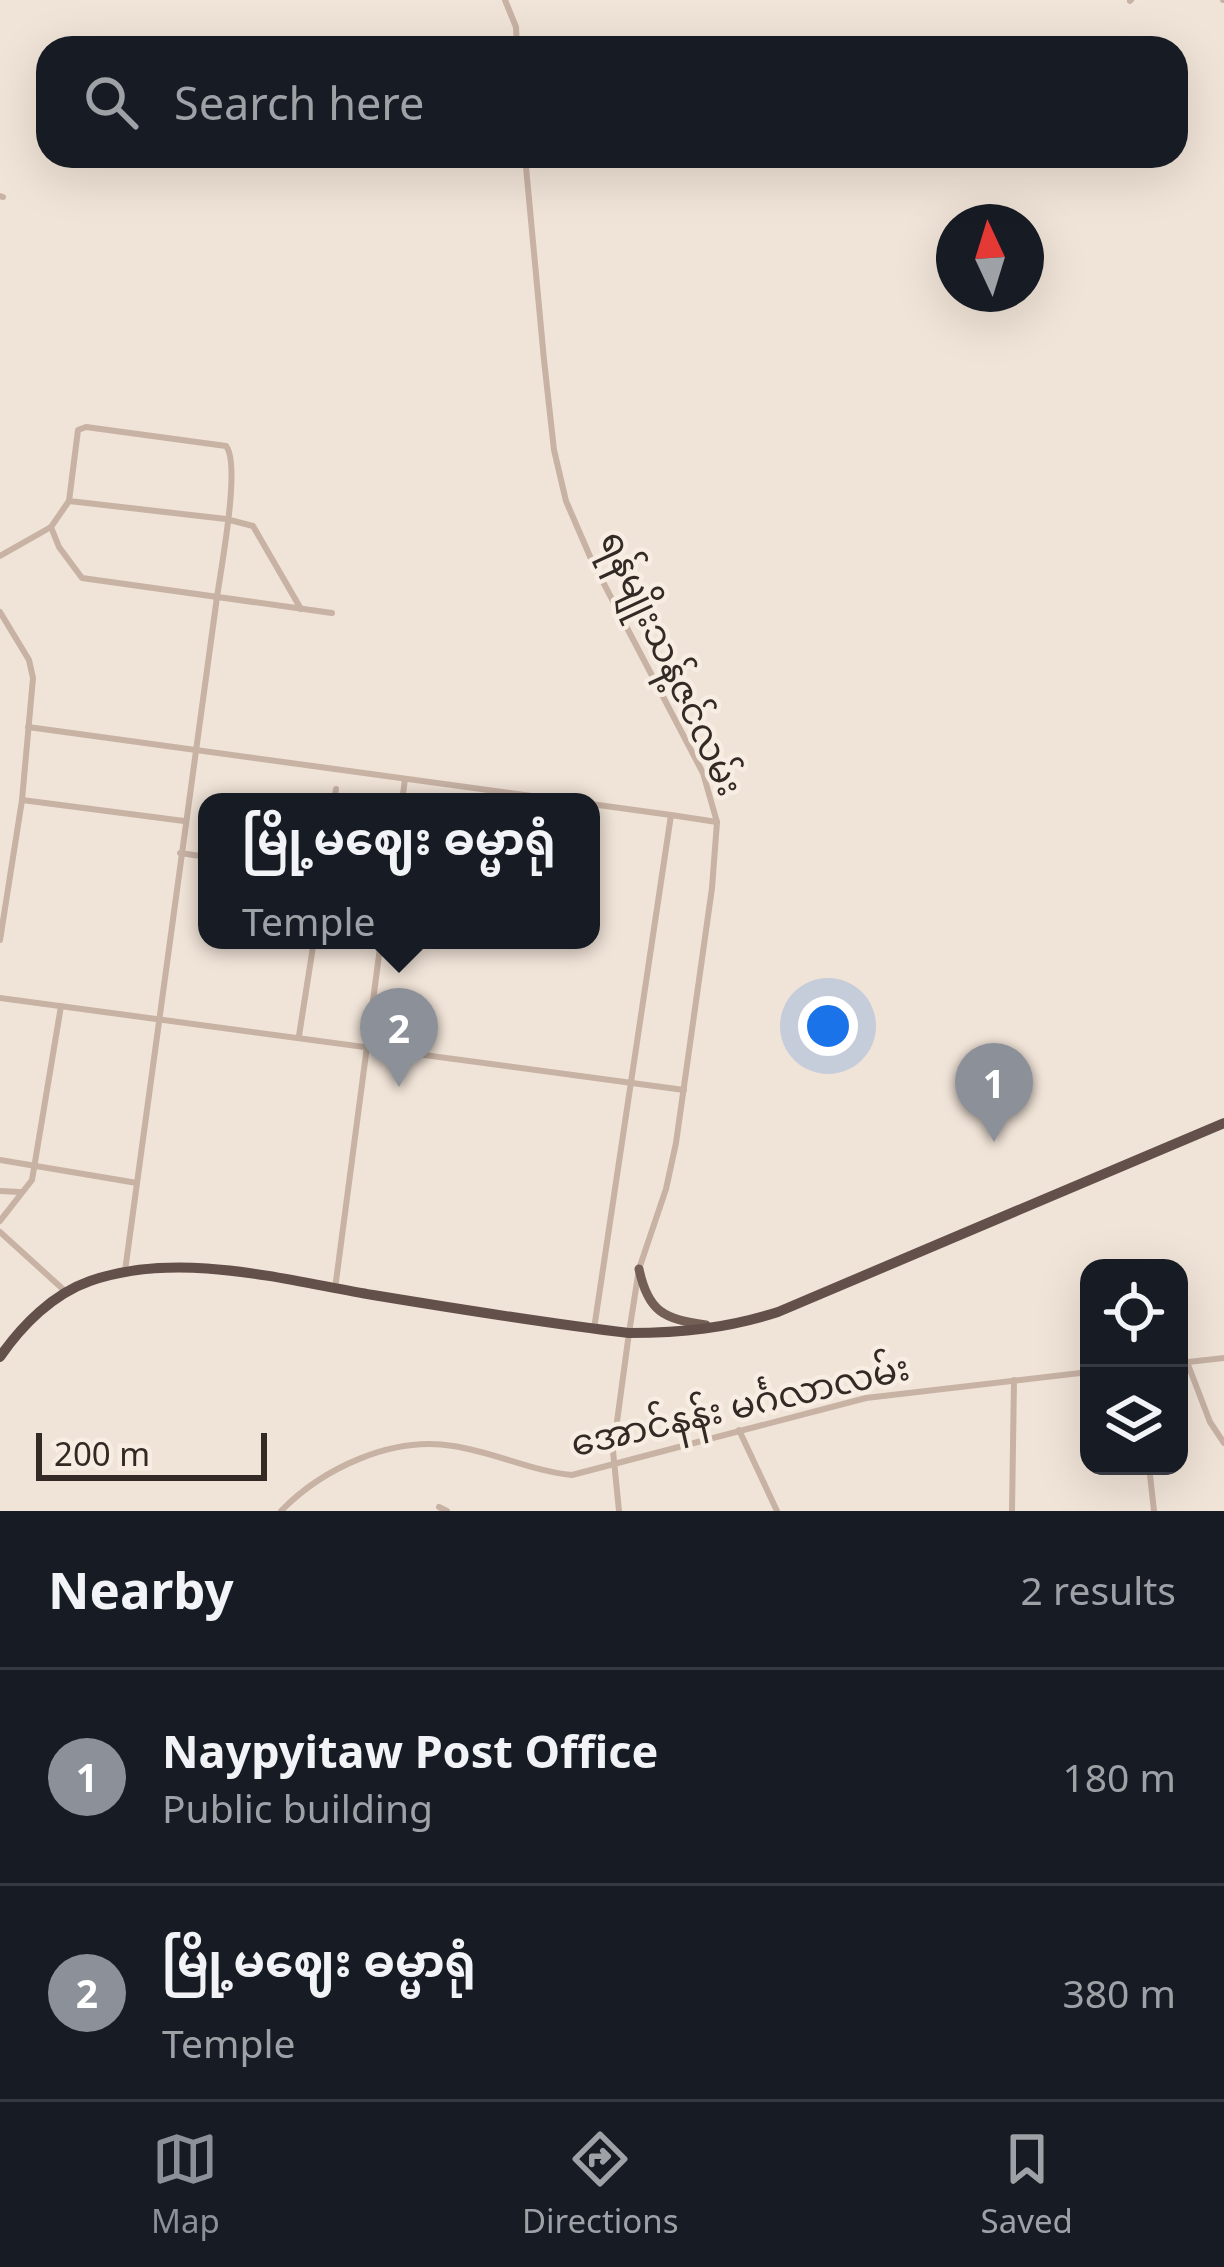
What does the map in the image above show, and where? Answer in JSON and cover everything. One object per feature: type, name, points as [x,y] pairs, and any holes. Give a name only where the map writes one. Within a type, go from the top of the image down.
[{"type":"highway","points":[[0,1357],[35,1316],[65,1291],[96,1279],[199,1269],[593,1329],[629,1333],[723,1328],[778,1312],[1224,1123]]},
{"type":"main road","points":[[639,1269],[644,1291],[664,1315],[723,1328]]},
{"type":"street","points":[[506,0],[516,36]]},
{"type":"street","name":"ရန်မျိုးသန့်ဇင်လမ်း","points":[[526,168],[545,376],[566,501],[592,561],[703,773],[717,822],[684,1090],[666,1189],[639,1269],[629,1333],[614,1464],[620,1511]]},
{"type":"street","points":[[0,556],[52,527],[63,515],[78,430],[86,427],[226,446],[233,456],[124,1275]]},
{"type":"street","points":[[69,501],[253,526],[301,609]]},
{"type":"street","points":[[52,527],[59,547],[82,578],[332,613]]},
{"type":"street","points":[[0,612],[29,660],[33,678],[22,800],[0,940]]},
{"type":"street","points":[[28,727],[509,793]]},
{"type":"street","points":[[403,793],[405,779]]},
{"type":"street","points":[[335,793],[336,789]]},
{"type":"street","points":[[22,800],[184,821]]},
{"type":"street","points":[[600,805],[717,822]]},
{"type":"street","points":[[593,1329],[671,815]]},
{"type":"street","points":[[180,853],[198,856]]},
{"type":"street","points":[[299,1036],[313,949]]},
{"type":"street","points":[[335,1288],[380,949]]},
{"type":"street","points":[[0,998],[684,1090]]},
{"type":"street","points":[[0,1221],[32,1180],[36,1166],[61,1006]]},
{"type":"street","points":[[0,1160],[136,1183]]},
{"type":"street","points":[[0,1191],[23,1192]]},
{"type":"street","points":[[0,1232],[65,1291]]},
{"type":"street","points":[[1188,1362],[1224,1358]]},
{"type":"street","points":[[1185,1367],[1224,1444]]},
{"type":"street","name":"အောင်နန်း မင်္ဂလာလမ်း","points":[[281,1511],[324,1476],[412,1446],[458,1446],[572,1475],[866,1398],[1080,1373]]},
{"type":"street","points":[[1012,1511],[1014,1380]]},
{"type":"street","points":[[739,1430],[777,1511]]},
{"type":"street","points":[[1150,1475],[1154,1511]]},
{"type":"place","name":"မြို့မဈေး ဓမ္မာရုံ","points":[[399,1087]]},
{"type":"place","name":"Naypyitaw Post Office","points":[[994,1142]]}]
